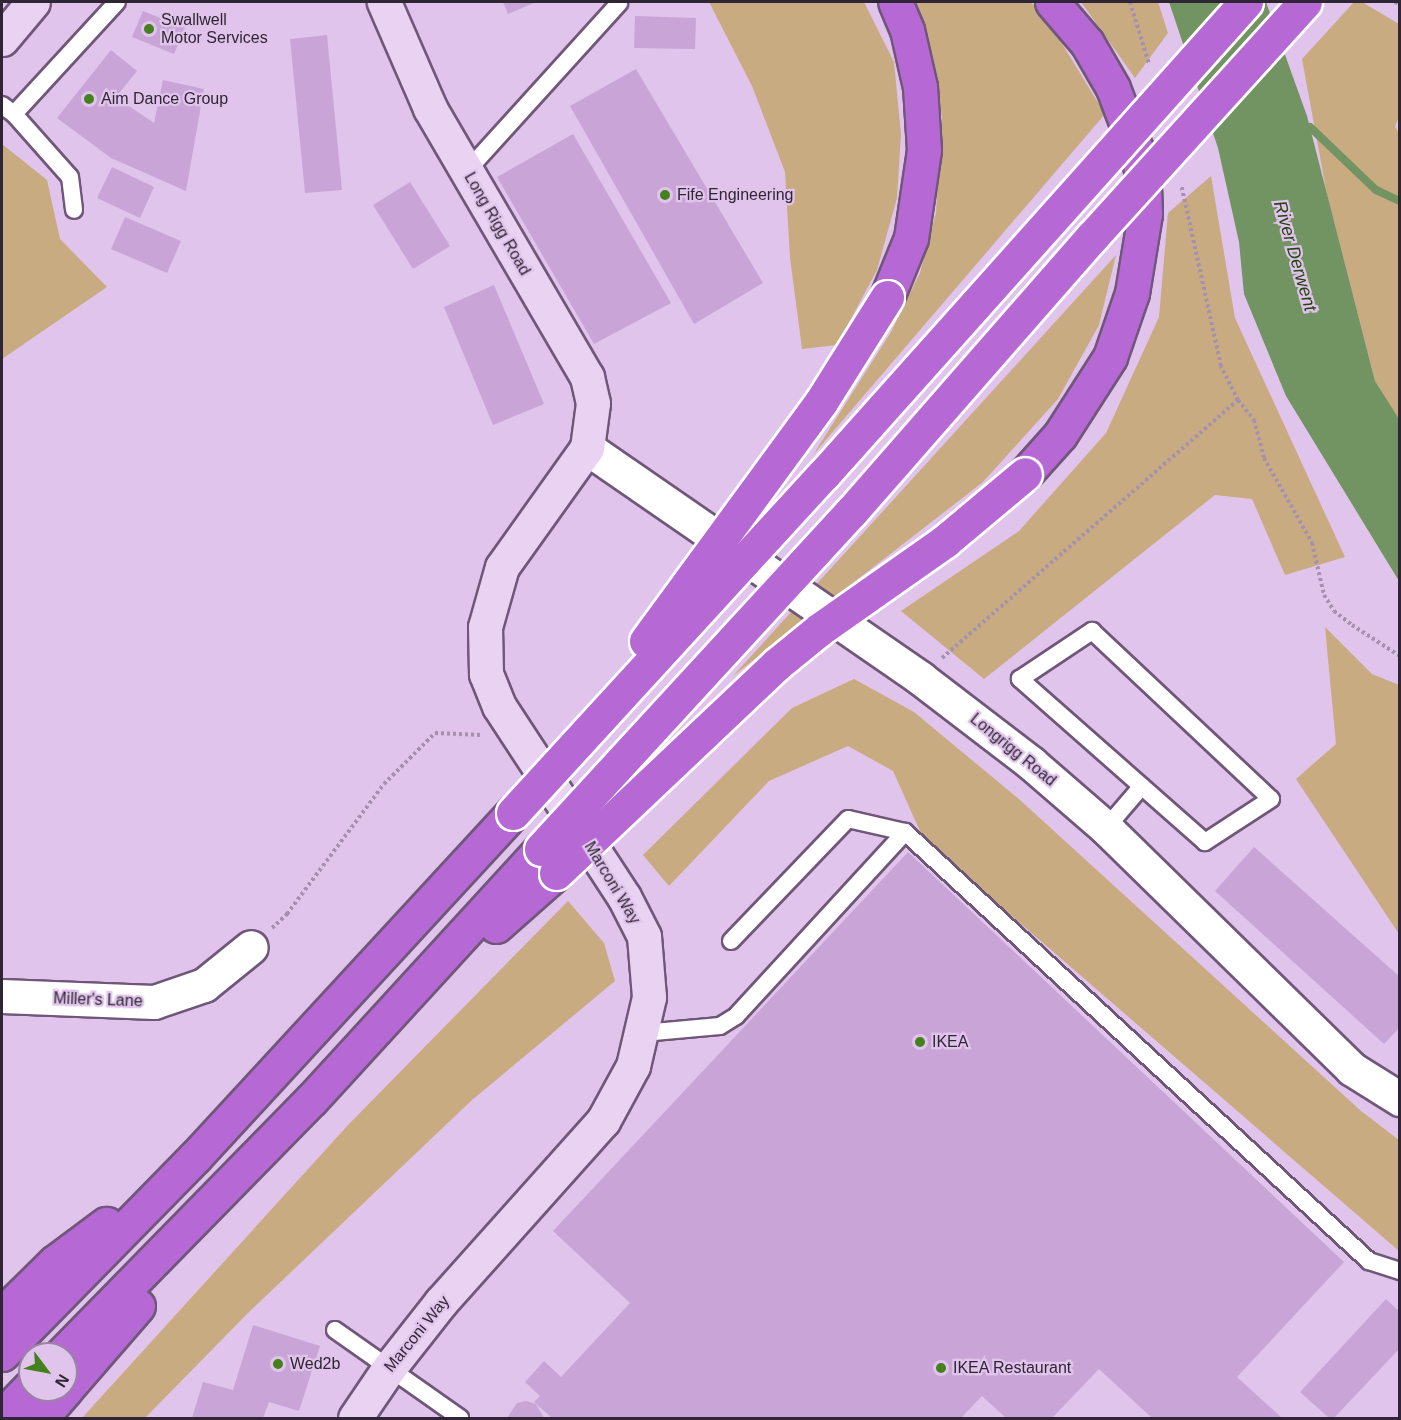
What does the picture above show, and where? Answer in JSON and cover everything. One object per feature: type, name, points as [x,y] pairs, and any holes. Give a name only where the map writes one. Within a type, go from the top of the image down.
[{"type":"highway","points":[[565,755],[821,402],[887,297],[911,238],[924,150],[920,87],[907,30],[895,2]]},
{"type":"highway","points":[[74,1342],[364,1043],[548,861],[820,629],[945,541],[1025,474],[1074,416],[1110,357],[1132,293],[1145,214],[1144,183],[1136,148],[1118,98],[1088,43],[1052,2]]},
{"type":"highway","points":[[2,1354],[196,1156],[513,813],[824,474],[1246,2]]},
{"type":"highway","points":[[548,861],[1092,237],[1305,2]]},
{"type":"highway","points":[[2,1314],[55,1262],[196,1156]]},
{"type":"highway","points":[[78,1376],[136,1308],[199,1215]]},
{"type":"highway","points":[[2,1416],[18,1399]]},
{"type":"highway","points":[[40,1419],[55,1402]]},
{"type":"street","name":"Long Rigg Road","points":[[384,2],[430,108],[587,377],[593,403],[587,448]]},
{"type":"street","name":"Marconi Way","points":[[355,1419],[389,1368],[492,1243],[588,1142],[619,1097],[643,1033],[650,997],[644,936],[624,897],[499,706],[486,674],[483,649],[492,592],[514,547],[587,448]]},
{"type":"street","name":"Longrigg Road","points":[[587,448],[920,678],[1031,763],[1106,828],[1352,1070],[1400,1099]]},
{"type":"street","name":"Miller's Lane","points":[[2,996],[154,1002],[204,985],[251,947]]},
{"type":"lane","points":[[74,210],[70,177],[8,109],[117,2]]},
{"type":"lane","points":[[466,171],[619,3]]},
{"type":"lane","points":[[1092,631],[1271,799],[1205,842],[1142,786],[1020,679],[1092,631]]},
{"type":"lane","points":[[1106,828],[1142,786]]},
{"type":"lane","points":[[731,942],[848,819],[905,832],[1369,1261],[1400,1271]]},
{"type":"lane","points":[[643,1033],[720,1026],[736,1016],[905,832]]},
{"type":"lane","points":[[335,1330],[460,1419]]},
{"type":"path","points":[[1395,2],[1400,5]]},
{"type":"path","points":[[1238,400],[1254,420],[1264,458],[1312,543],[1324,595],[1334,611],[1400,656]]},
{"type":"path","points":[[251,947],[287,914],[384,784],[435,733],[519,736]]},
{"type":"shaded area","points":[[709,2],[864,2],[894,62],[901,134],[897,198],[877,270],[837,345],[802,349],[790,258],[785,172],[752,86]]},
{"type":"shaded area","points":[[911,2],[1030,2],[1042,11],[1105,114],[813,455],[891,332],[920,273],[936,213],[942,118],[935,68]]},
{"type":"shaded area","points":[[1081,2],[1158,2],[1168,33],[1135,78]]},
{"type":"shaded area","points":[[1354,2],[1362,2],[1399,24],[1400,113],[1395,127],[1400,134],[1399,420],[1375,381],[1327,195],[1302,59]]},
{"type":"shaded area","points":[[2,144],[47,180],[60,239],[107,287],[2,359]]},
{"type":"shaded area","points":[[1211,176],[1235,318],[1345,557],[1285,575],[1252,499],[1215,495],[984,679],[901,611],[1019,531],[1106,433],[1159,317],[1168,213]]},
{"type":"shaded area","points":[[1116,255],[1099,325],[1058,399],[983,482],[733,676]]},
{"type":"shaded area","points":[[1325,627],[1372,674],[1399,685],[1399,934],[1296,779],[1336,744]]},
{"type":"shaded area","points":[[854,679],[914,712],[1020,800],[1361,1111],[1399,1140],[1399,1251],[924,840],[893,771],[848,746],[769,781],[669,886],[643,855],[792,708]]},
{"type":"shaded area","points":[[568,901],[604,943],[615,981],[472,1100],[248,1313],[145,1418],[82,1418],[349,1124]]},
{"type":"water","name":"River Derwent","points":[[1169,2],[1266,2],[1307,116],[1375,381],[1399,419],[1399,581],[1286,396],[1244,294],[1239,242],[1218,148]]},
{"type":"building","points":[[503,2],[536,2],[508,14]]},
{"type":"building","points":[[143,11],[185,28],[174,54],[132,37]]},
{"type":"building","points":[[635,16],[696,18],[695,49],[634,48]]},
{"type":"building","points":[[327,35],[342,190],[305,193],[290,39]]},
{"type":"building","points":[[111,50],[137,71],[116,97],[154,123],[163,80],[204,89],[186,191],[111,158],[57,118]]},
{"type":"building","name":"Fife Engineering","points":[[636,69],[763,283],[694,324],[570,106]]},
{"type":"building","points":[[573,134],[671,303],[594,344],[497,177]]},
{"type":"building","points":[[112,167],[154,187],[140,218],[97,198]]},
{"type":"building","points":[[410,182],[450,246],[413,269],[373,205]]},
{"type":"building","points":[[125,217],[181,241],[167,273],[111,249]]},
{"type":"building","points":[[494,285],[544,404],[493,425],[444,307]]},
{"type":"building","points":[[1254,847],[1400,977],[1400,1027],[1384,1044],[1215,891]]},
{"type":"building","name":"IKEA","points":[[908,852],[1344,1262],[1237,1377],[1282,1418],[1152,1418],[1099,1369],[1052,1418],[1006,1418],[982,1396],[961,1418],[552,1418],[534,1402],[540,1396],[525,1382],[544,1361],[561,1377],[630,1303],[553,1231]]},
{"type":"building","points":[[1386,1299],[1400,1312],[1400,1348],[1334,1418],[1329,1418],[1300,1392]]},
{"type":"building","name":"Wed2b","points":[[253,1325],[320,1346],[299,1411],[269,1402],[263,1418],[192,1418],[203,1382],[233,1390]]},
{"type":"building","points":[[526,1401],[536,1404],[544,1418],[507,1418],[517,1403]]},
{"type":"waterway","points":[[1310,127],[1376,190],[1400,201]]},
{"type":"place","name":"Swallwell Motor Services","points":[[149,29]]},
{"type":"place","name":"Aim Dance Group","points":[[89,99]]},
{"type":"place","name":"Fife Engineering","points":[[665,195]]},
{"type":"place","name":"IKEA","points":[[920,1042]]},
{"type":"place","name":"Wed2b","points":[[278,1364]]},
{"type":"place","name":"IKEA Restaurant","points":[[941,1368]]}]
